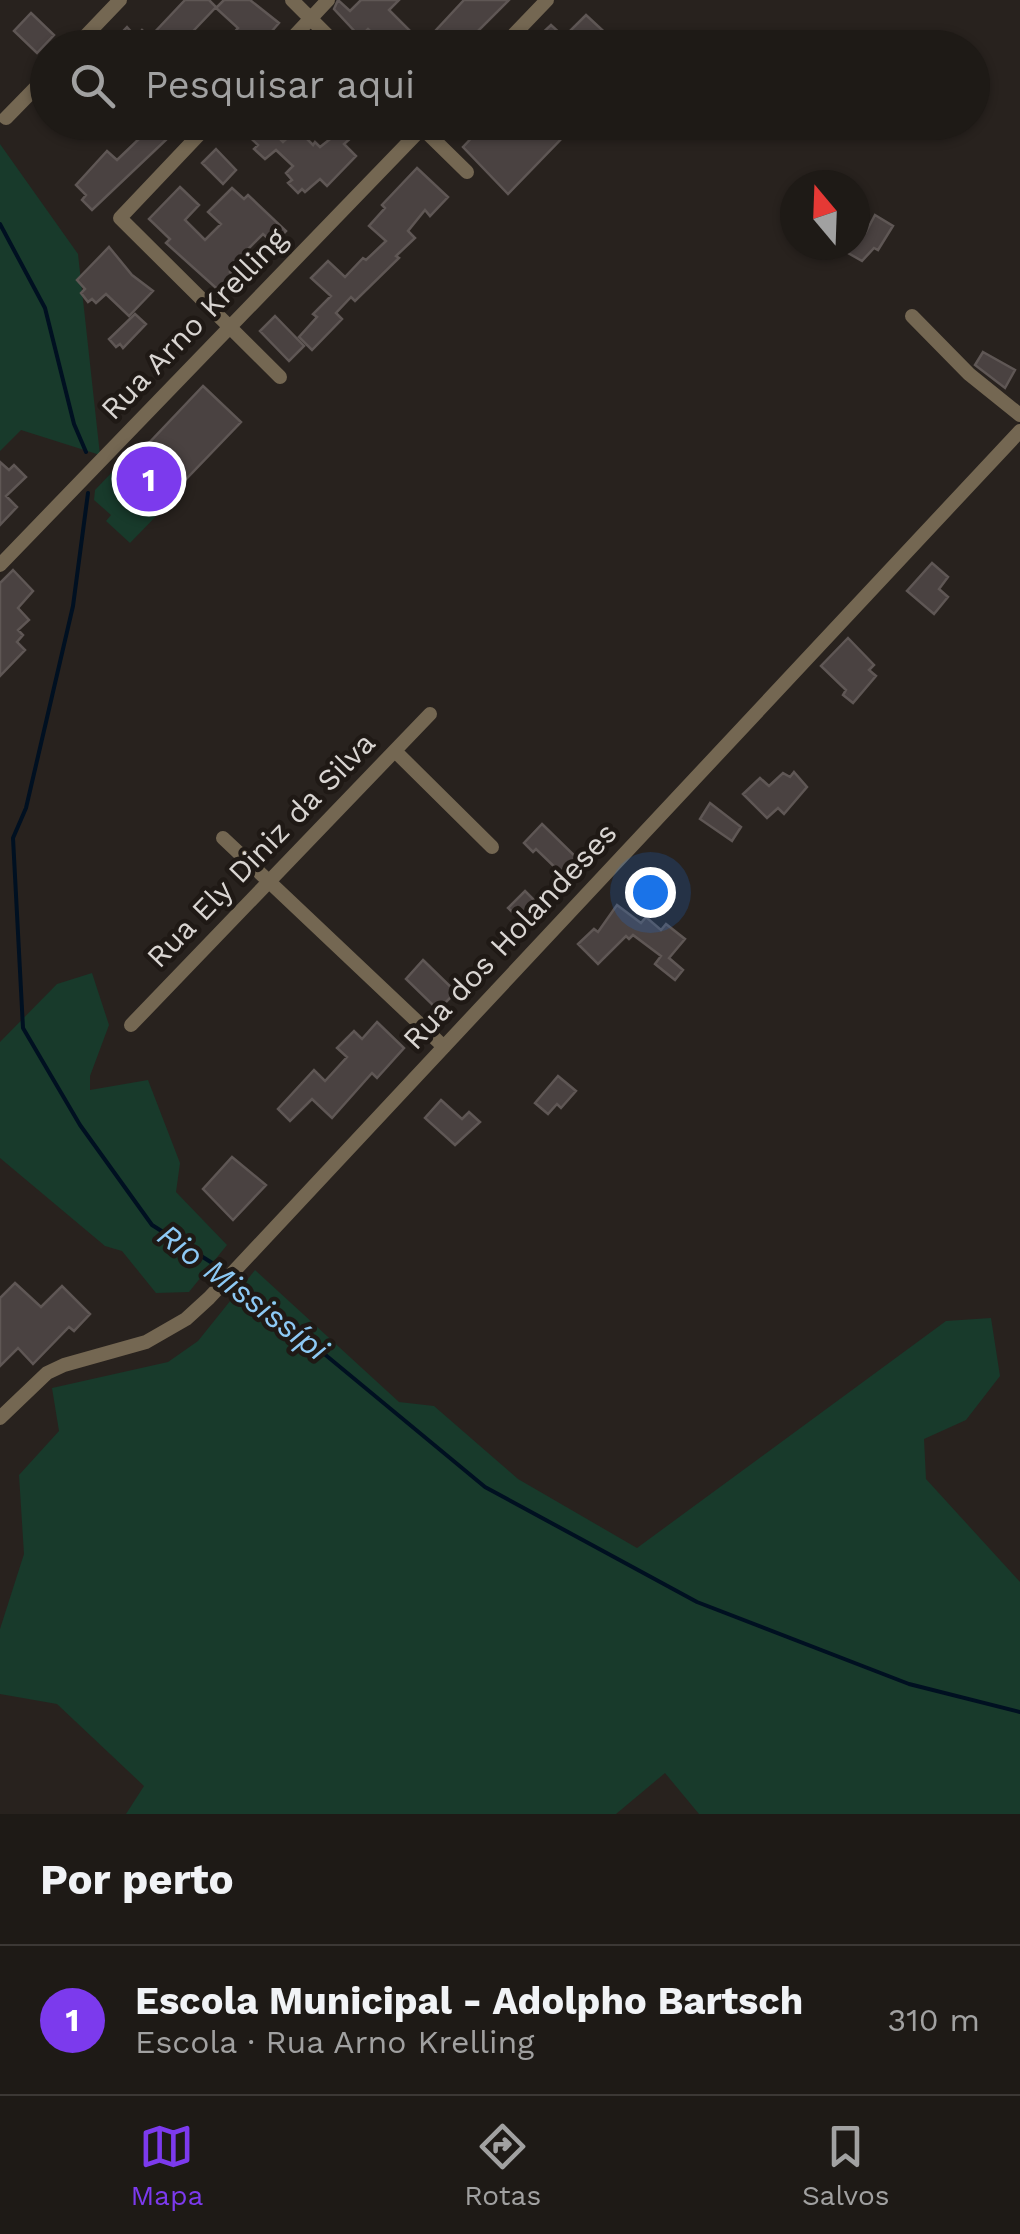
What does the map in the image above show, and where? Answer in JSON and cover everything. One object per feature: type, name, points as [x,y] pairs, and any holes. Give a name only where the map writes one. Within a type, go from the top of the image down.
[{"type":"street","points":[[91,30],[120,0]]},
{"type":"street","points":[[292,0],[323,30]]},
{"type":"street","points":[[300,30],[328,0]]},
{"type":"street","points":[[518,30],[547,0]]},
{"type":"street","points":[[6,118],[30,93]]},
{"type":"street","points":[[194,140],[120,218],[280,378]]},
{"type":"street","name":"Rua Arno Krelling","points":[[0,565],[408,140]]},
{"type":"street","points":[[436,140],[467,172]]},
{"type":"street","points":[[912,316],[969,374],[1020,415]]},
{"type":"street","name":"Rua dos Holandeses","points":[[0,1418],[47,1373],[146,1342],[186,1319],[224,1283],[1020,431]]},
{"type":"street","name":"Rua Ely Diniz da Silva","points":[[131,1025],[430,714]]},
{"type":"street","points":[[394,750],[492,847]]},
{"type":"street","points":[[222,838],[444,1047]]},
{"type":"green space","points":[[0,144],[78,254],[100,455],[21,430],[0,451]]},
{"type":"green space","points":[[117,467],[165,507],[130,543],[106,521],[111,515],[94,500],[95,490]]},
{"type":"green space","points":[[92,973],[109,1025],[90,1076],[90,1090],[148,1080],[180,1163],[176,1192],[227,1245],[189,1292],[156,1293],[122,1251],[105,1246],[0,1158],[0,1042],[57,984]]},
{"type":"green space","points":[[255,1270],[399,1402],[434,1406],[518,1479],[637,1548],[946,1321],[991,1318],[1000,1376],[966,1420],[924,1439],[926,1479],[1020,1582],[1020,1814],[699,1814],[665,1773],[616,1814],[126,1814],[144,1786],[57,1704],[0,1694],[0,1629],[24,1554],[19,1475],[59,1431],[52,1388],[168,1362],[198,1341]]},
{"type":"building","points":[[185,0],[209,0],[216,7],[194,30],[157,30]]},
{"type":"building","points":[[224,0],[250,0],[279,23],[273,30],[236,30],[216,8]]},
{"type":"building","points":[[338,0],[350,11],[361,0],[399,0],[389,10],[409,30],[354,30],[334,9]]},
{"type":"building","points":[[464,0],[509,0],[479,30],[436,30]]},
{"type":"building","points":[[31,13],[49,30],[30,30],[30,46],[14,31]]},
{"type":"building","points":[[586,15],[602,30],[571,30]]},
{"type":"building","points":[[138,140],[166,140],[92,210],[82,200],[86,195],[76,185],[107,151],[117,160]]},
{"type":"building","points":[[253,140],[308,140],[320,147],[329,140],[349,140],[344,144],[356,156],[327,186],[320,179],[298,193],[288,183],[292,180],[286,173],[293,166],[276,150],[265,159],[254,149],[258,145]]},
{"type":"building","points":[[470,140],[560,140],[508,194],[463,147]]},
{"type":"building","points":[[216,149],[236,170],[223,184],[202,163]]},
{"type":"building","points":[[417,168],[448,197],[430,216],[425,210],[408,231],[415,238],[396,256],[399,258],[355,301],[351,297],[336,313],[342,319],[312,350],[299,337],[317,317],[313,314],[331,296],[311,278],[328,261],[345,277],[386,241],[369,226],[385,208],[382,205]]},
{"type":"building","points":[[180,187],[199,205],[185,220],[205,240],[221,224],[208,212],[232,188],[244,199],[248,195],[286,231],[274,244],[263,234],[247,250],[250,252],[230,272],[240,281],[225,296],[166,243],[170,239],[149,219]]},
{"type":"building","points":[[875,215],[893,226],[878,250],[874,248],[870,252],[870,224]]},
{"type":"building","points":[[109,247],[132,275],[153,291],[129,316],[106,294],[96,303],[92,299],[88,302],[81,293],[85,289],[77,280]]},
{"type":"building","points":[[135,314],[146,324],[123,348],[120,344],[116,347],[109,339]]},
{"type":"building","points":[[275,316],[304,346],[289,361],[260,331]]},
{"type":"building","points":[[983,352],[1015,370],[1005,388],[975,365]]},
{"type":"building","points":[[203,386],[241,422],[165,501],[150,488],[171,466],[148,444]]},
{"type":"building","points":[[0,462],[9,470],[14,465],[26,477],[6,496],[17,507],[0,525]]},
{"type":"building","points":[[932,563],[948,577],[939,589],[948,597],[934,614],[907,591]]},
{"type":"building","points":[[13,570],[33,591],[18,608],[29,620],[18,630],[23,635],[17,642],[25,650],[0,676],[0,583]]},
{"type":"building","points":[[848,638],[874,665],[869,670],[876,676],[853,703],[843,695],[846,690],[821,666]]},
{"type":"building","points":[[794,772],[807,787],[784,814],[778,808],[767,818],[743,794],[760,778],[769,786],[783,773],[790,777]]},
{"type":"building","points":[[710,803],[741,827],[732,841],[700,819]]},
{"type":"building","points":[[542,824],[581,862],[566,878],[536,849],[533,852],[524,843]]},
{"type":"building","points":[[525,891],[540,906],[524,923],[508,908]]},
{"type":"building","points":[[617,905],[641,923],[646,917],[661,930],[666,924],[685,939],[669,958],[683,970],[675,980],[655,964],[661,956],[633,935],[629,939],[626,936],[598,964],[578,944],[594,929],[598,932]]},
{"type":"building","points":[[423,960],[456,992],[438,1010],[406,979]]},
{"type":"building","points":[[377,1022],[404,1048],[377,1078],[372,1073],[332,1118],[312,1099],[290,1121],[278,1109],[314,1070],[325,1081],[347,1057],[337,1048],[354,1031],[362,1039]]},
{"type":"building","points":[[558,1076],[576,1091],[561,1108],[557,1104],[548,1114],[535,1103]]},
{"type":"building","points":[[441,1100],[462,1119],[469,1112],[480,1122],[455,1145],[425,1118]]},
{"type":"building","points":[[232,1157],[266,1185],[233,1220],[203,1189]]},
{"type":"building","points":[[15,1283],[41,1307],[62,1286],[90,1314],[74,1331],[69,1327],[33,1364],[18,1348],[0,1366],[0,1298]]},
{"type":"waterway","name":"Rio Mississípi","points":[[0,224],[45,308],[74,424],[86,452]]},
{"type":"waterway","name":"Rio Mississípi","points":[[88,493],[73,606],[26,808],[13,838],[23,1028],[80,1125],[152,1225],[228,1273]]},
{"type":"waterway","name":"Rio Mississípi","points":[[235,1280],[485,1487],[697,1602],[909,1684],[1020,1712]]},
{"type":"place","name":"Escola Municipal - Adolpho Bartsch","points":[[149,479]]}]
